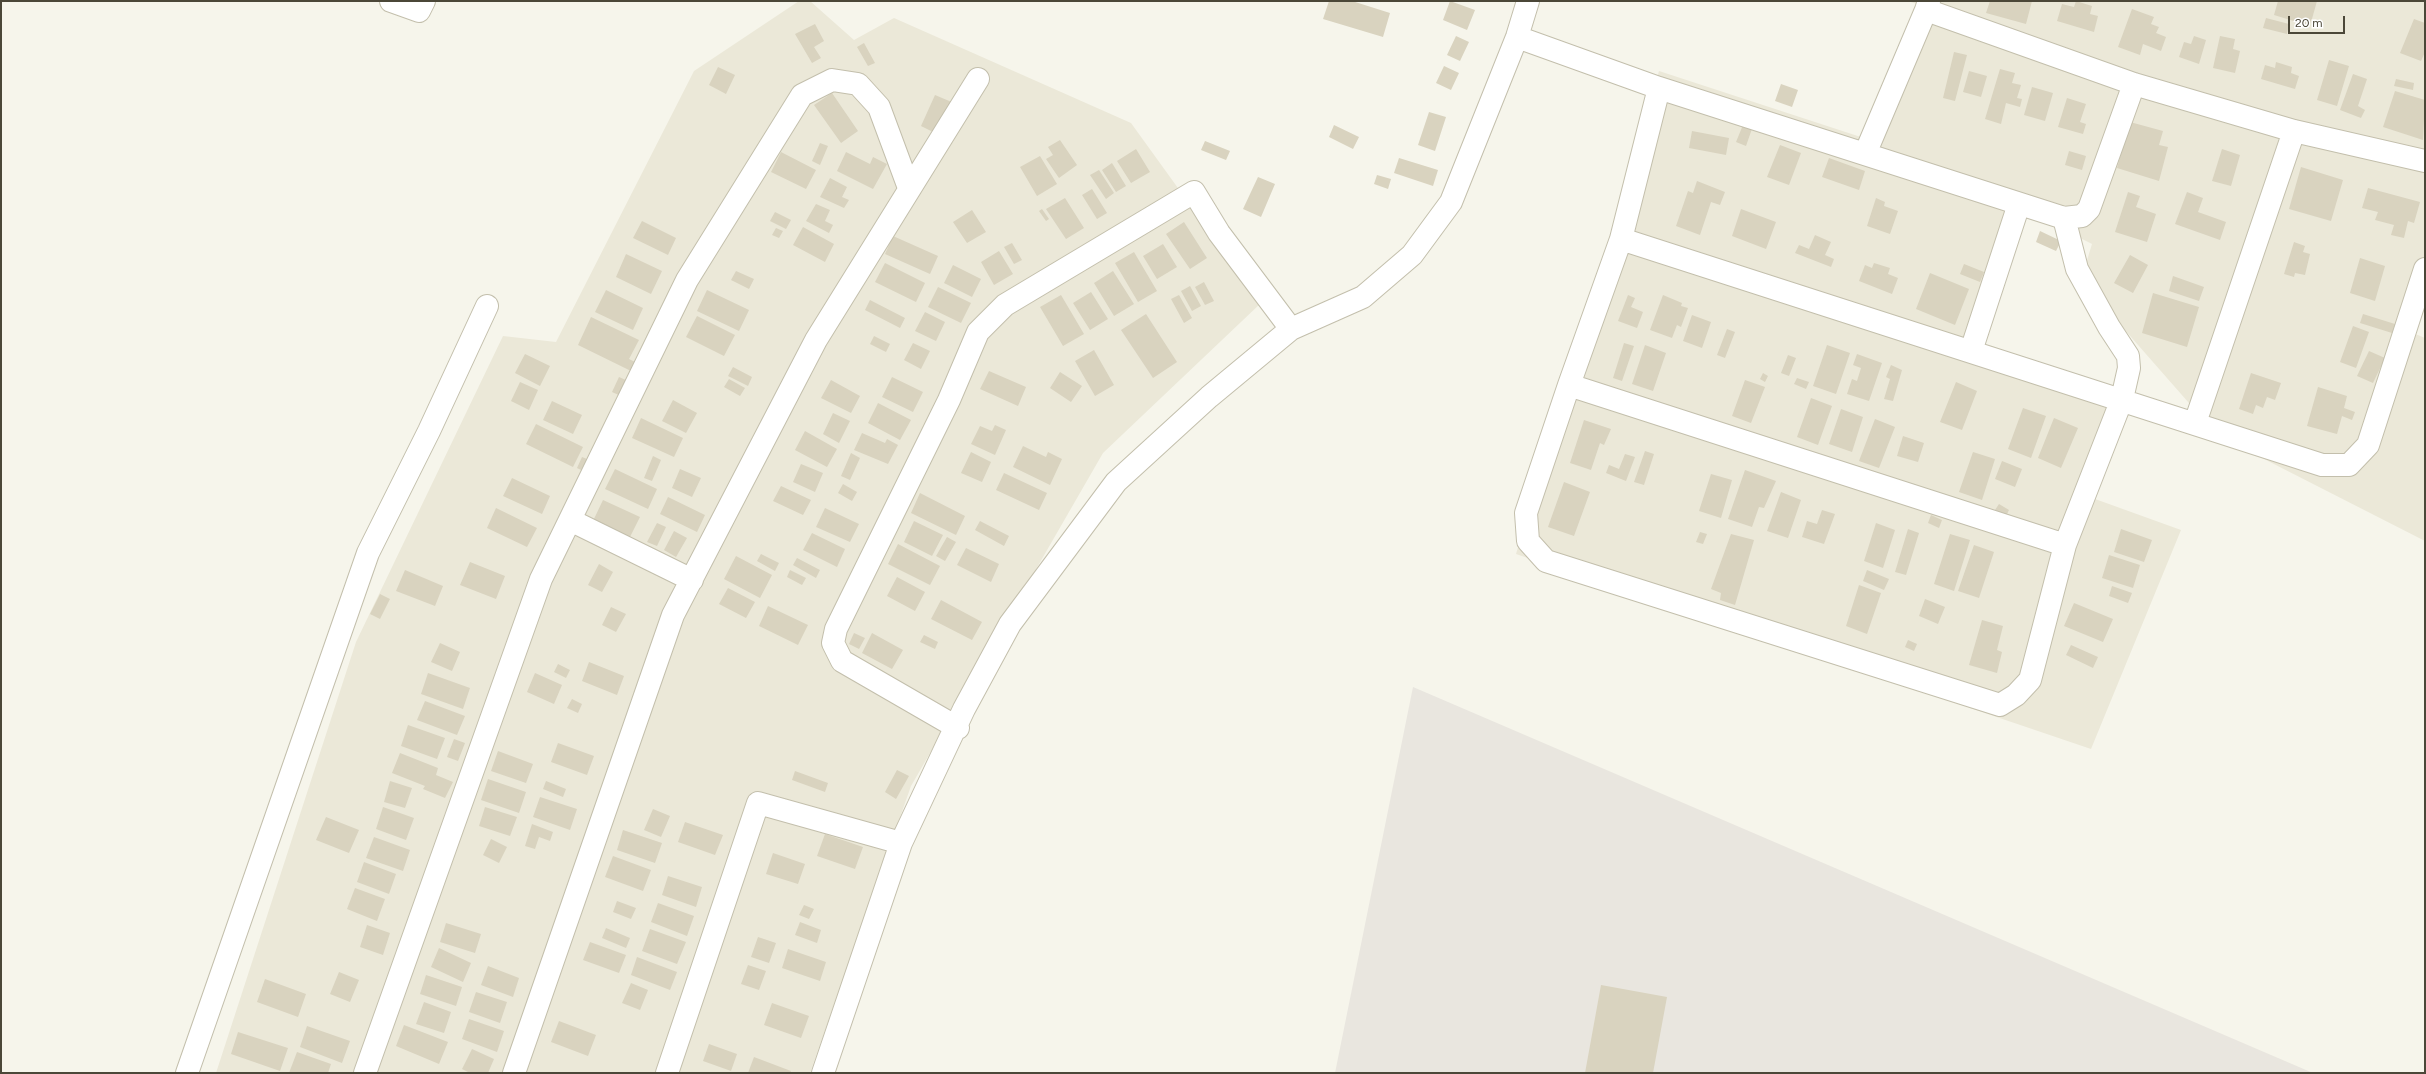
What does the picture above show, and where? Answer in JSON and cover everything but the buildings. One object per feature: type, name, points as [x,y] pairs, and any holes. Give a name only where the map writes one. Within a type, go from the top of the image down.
[{"type":"street","points":[[391,1],[418,11],[424,1]]},
{"type":"street","points":[[824,1073],[901,843],[958,728],[964,709],[1010,624],[1116,482],[1209,397],[1291,329],[1363,297],[1412,254],[1451,202],[1517,37],[1528,1]]},
{"type":"street","points":[[1865,154],[1928,5],[2134,84],[2294,131],[2425,161]]},
{"type":"street","points":[[1517,37],[1659,88],[2064,218],[2082,216],[2088,209],[2134,84]]},
{"type":"street","points":[[366,1073],[541,579],[687,280],[802,95],[832,80],[858,84],[879,107],[909,188]]},
{"type":"street","points":[[514,1073],[673,615],[816,340],[909,188],[978,80]]},
{"type":"street","points":[[1659,88],[1621,240],[1569,385],[1526,513],[1528,541],[1546,561],[2000,704],[2016,695],[2030,680],[2065,545],[2122,399],[2128,368],[2128,356],[2109,327],[2077,269],[2064,218]]},
{"type":"street","points":[[2195,422],[2294,131]]},
{"type":"street","points":[[958,728],[842,661],[833,642],[836,628],[949,400],[978,332],[1005,305],[1194,192],[1219,233],[1291,329]]},
{"type":"street","points":[[1971,352],[2020,204]]},
{"type":"street","points":[[1621,240],[2195,422],[2322,465],[2348,465],[2368,445],[2425,269]]},
{"type":"street","points":[[187,1073],[368,553],[429,431],[487,306]]},
{"type":"street","points":[[1569,385],[2065,545]]},
{"type":"street","points":[[570,520],[692,580]]},
{"type":"street","points":[[667,1073],[758,803],[776,810],[901,843]]},
{"type":"shaded area","points":[[799,1],[810,1],[854,40],[894,18],[1131,123],[1261,303],[1103,453],[911,786],[810,1073],[216,1073],[356,642],[503,336],[556,342],[694,71]]},
{"type":"shaded area","points":[[1907,1],[2425,1],[2425,303],[2413,333],[2425,338],[2425,541],[2217,435],[2081,280],[2092,244],[2016,206],[1965,353],[2114,406],[2084,495],[2181,530],[2091,749],[1516,554],[1659,71],[1873,141],[1925,6]]},
{"type":"shaded area","points":[[1413,687],[2313,1073],[1335,1073]]}]
